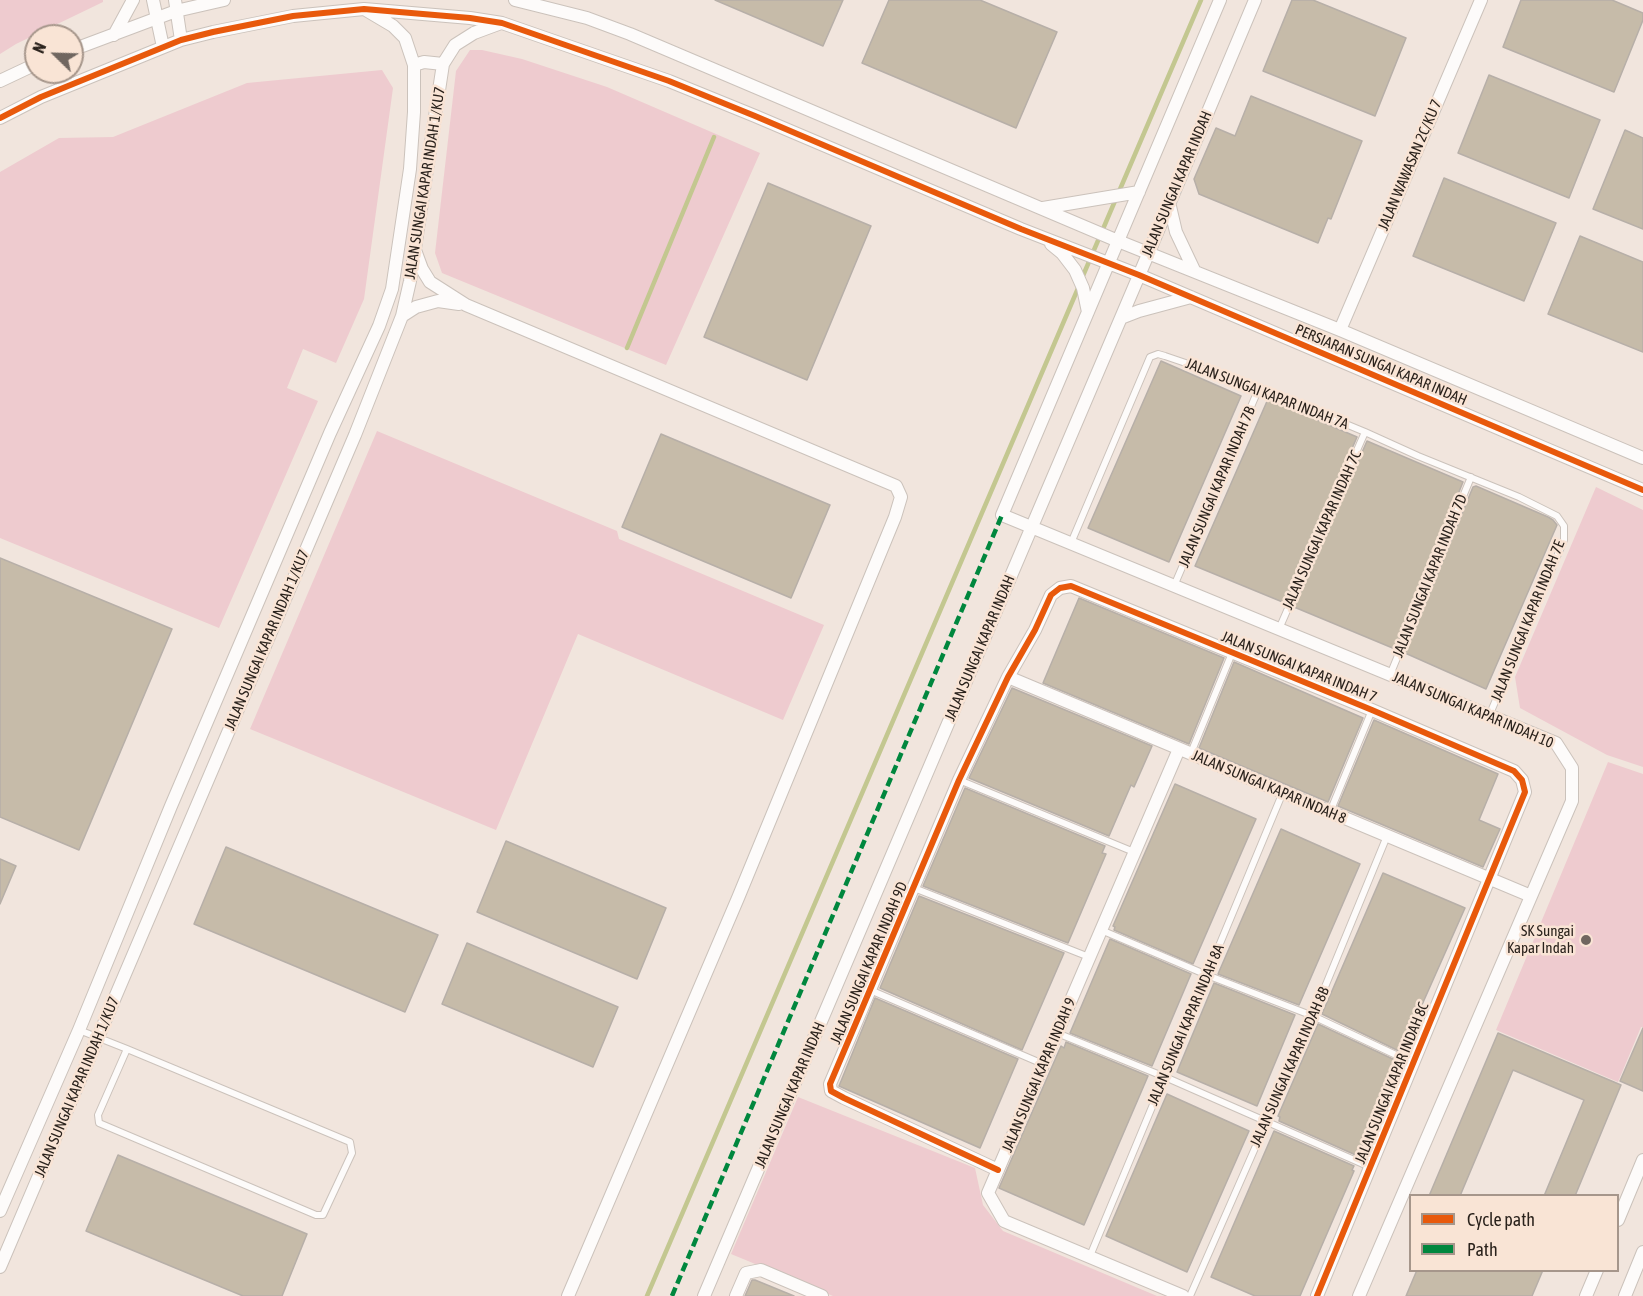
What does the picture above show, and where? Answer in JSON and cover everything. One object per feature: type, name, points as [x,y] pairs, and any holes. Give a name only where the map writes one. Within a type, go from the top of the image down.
[{"type":"street","points":[[114,35],[133,0]]},
{"type":"street","points":[[153,0],[163,47]]},
{"type":"street","points":[[84,46],[157,19],[176,6],[224,0]]},
{"type":"street","name":"PERSIARAN SUNGAI KAPAR INDAH","points":[[515,0],[586,18],[630,34],[1113,239],[1340,330],[1643,458]]},
{"type":"street","points":[[1088,312],[1113,239],[1139,192],[1220,0]]},
{"type":"street","name":"JALAN SUNGAI KAPAR INDAH","points":[[704,1296],[1255,0]]},
{"type":"street","name":"JALAN WAWASAN 2C/KU 7","points":[[1340,330],[1481,0]]},
{"type":"street","points":[[176,6],[181,40]]},
{"type":"street","name":"PERSIARAN SUNGAI KAPAR INDAH","points":[[0,118],[41,96],[181,40],[292,16],[364,9],[502,23],[669,81],[1042,237],[1139,275],[1643,490]]},
{"type":"street","name":"JALAN SUNGAI KAPAR INDAH 1/KU7","points":[[0,1211],[79,1030],[171,806],[325,444],[379,326],[392,289],[410,169],[414,112],[414,65],[405,38],[393,26],[364,9]]},
{"type":"street","name":"JALAN SUNGAI KAPAR INDAH 1/KU7","points":[[0,1267],[356,435],[402,316],[415,250],[443,64],[454,45],[474,33],[502,23]]},
{"type":"street","points":[[414,65],[424,62],[443,64]]},
{"type":"street","points":[[0,81],[24,70]]},
{"type":"street","points":[[1042,208],[1139,192]]},
{"type":"street","points":[[1169,202],[1176,232],[1194,270]]},
{"type":"street","points":[[1042,237],[1062,253],[1075,270],[1083,288],[1088,312]]},
{"type":"street","points":[[415,250],[430,282],[466,305],[896,486],[901,497],[895,517],[738,898],[568,1296]]},
{"type":"street","points":[[1121,318],[1191,297]]},
{"type":"street","points":[[402,316],[416,308],[438,301],[466,305]]},
{"type":"street","name":"JALAN SUNGAI KAPAR INDAH 10","points":[[1088,312],[1002,515],[1556,743],[1572,768],[1572,801],[1359,1296]]},
{"type":"street","name":"JALAN SUNGAI KAPAR INDAH 7","points":[[1008,677],[1035,630],[1051,595],[1060,588],[1071,586],[1372,710],[1514,771],[1522,780],[1525,792],[1489,878]]},
{"type":"street","name":"JALAN SUNGAI KAPAR INDAH 8","points":[[1008,677],[1531,896]]},
{"type":"street","name":"JALAN SUNGAI KAPAR INDAH 9D","points":[[998,1170],[831,1091],[830,1084],[958,780],[1008,677]]},
{"type":"street","name":"JALAN SUNGAI KAPAR INDAH 9","points":[[1183,1296],[1004,1221],[988,1193],[1134,852],[1185,751]]},
{"type":"street","name":"JALAN SUNGAI KAPAR INDAH 8C","points":[[1317,1296],[1489,878]]},
{"type":"street","points":[[1619,1215],[1643,1160]]},
{"type":"street","points":[[1624,1296],[1643,1252]]},
{"type":"street","points":[[736,1296],[746,1273],[761,1270],[822,1296]]},
{"type":"street","points":[[1586,1296],[1595,1272]]},
{"type":"lane","name":"JALAN SUNGAI KAPAR INDAH 7A","points":[[1071,543],[1150,357],[1158,354],[1259,388],[1520,497],[1557,516],[1564,526]]},
{"type":"lane","name":"JALAN SUNGAI KAPAR INDAH 7B","points":[[1174,586],[1259,388]]},
{"type":"lane","name":"JALAN SUNGAI KAPAR INDAH 7C","points":[[1279,629],[1365,432]]},
{"type":"lane","name":"JALAN SUNGAI KAPAR INDAH 7D","points":[[1390,675],[1471,477]]},
{"type":"lane","name":"JALAN SUNGAI KAPAR INDAH 7E","points":[[1489,716],[1564,540],[1564,526]]},
{"type":"lane","points":[[1185,751],[1232,653]]},
{"type":"lane","points":[[1330,812],[1372,710]]},
{"type":"lane","points":[[958,780],[1134,852]]},
{"type":"lane","name":"JALAN SUNGAI KAPAR INDAH 8A","points":[[1090,1257],[1283,792]]},
{"type":"lane","name":"JALAN SUNGAI KAPAR INDAH 8B","points":[[1190,1296],[1313,1016],[1387,836]]},
{"type":"lane","points":[[914,888],[1089,957]]},
{"type":"lane","points":[[1101,930],[1207,975],[1313,1016],[1413,1063]]},
{"type":"lane","points":[[870,990],[1044,1064]]},
{"type":"lane","points":[[79,1030],[127,1049],[350,1142],[352,1153],[323,1215],[316,1215],[99,1123],[98,1115],[127,1049]]},
{"type":"lane","points":[[1056,1033],[1165,1077],[1370,1167]]},
{"type":"shaded area","points":[[0,0],[103,0],[57,24],[24,24],[24,40],[0,54]]},
{"type":"shaded area","points":[[470,50],[482,50],[522,59],[607,87],[760,153],[666,365],[442,273],[435,253],[456,71]]},
{"type":"shaded area","points":[[382,70],[393,88],[364,299],[336,363],[303,349],[287,388],[318,401],[219,628],[0,538],[0,172],[59,138],[113,137],[247,83]]},
{"type":"shaded area","points":[[377,431],[617,531],[619,539],[824,625],[783,720],[578,634],[496,830],[250,729]]},
{"type":"shaded area","points":[[1596,487],[1643,510],[1643,767],[1607,755],[1520,708],[1515,677]]},
{"type":"shaded area","points":[[1608,762],[1643,774],[1643,1027],[1641,1027],[1618,1082],[1496,1030]]},
{"type":"shaded area","points":[[798,1097],[975,1168],[983,1205],[1003,1231],[1157,1296],[833,1296],[731,1254]]},
{"type":"building","points":[[715,0],[843,0],[823,46]]},
{"type":"building","points":[[889,0],[980,0],[1057,32],[1016,128],[862,63]]},
{"type":"building","points":[[1292,0],[1313,0],[1406,38],[1375,116],[1263,71]]},
{"type":"building","points":[[1521,0],[1612,0],[1643,13],[1643,20],[1614,92],[1503,47]]},
{"type":"building","points":[[1489,75],[1600,120],[1569,198],[1458,153]]},
{"type":"building","points":[[1251,96],[1362,141],[1331,219],[1328,218],[1318,243],[1199,194],[1194,179],[1216,128],[1235,136]]},
{"type":"building","points":[[1625,130],[1643,138],[1643,229],[1593,209]]},
{"type":"building","points":[[1444,178],[1556,223],[1524,301],[1413,256]]},
{"type":"building","points":[[768,183],[871,226],[807,380],[704,337]]},
{"type":"building","points":[[1580,236],[1643,262],[1643,352],[1548,314]]},
{"type":"building","points":[[1161,361],[1241,396],[1169,562],[1088,528]]},
{"type":"building","points":[[1268,399],[1357,437],[1285,603],[1195,566]]},
{"type":"building","points":[[661,434],[830,505],[791,598],[622,527]]},
{"type":"building","points":[[1367,441],[1463,482],[1395,649],[1294,607]]},
{"type":"building","points":[[1476,486],[1548,517],[1557,525],[1486,689],[1405,653],[1473,487]]},
{"type":"building","points":[[0,558],[172,629],[79,850],[0,817]]},
{"type":"building","points":[[1079,598],[1224,658],[1189,744],[1043,683]]},
{"type":"building","points":[[1234,662],[1363,718],[1328,802],[1199,748]]},
{"type":"building","points":[[1012,688],[1152,746],[1134,787],[1131,785],[1109,836],[969,778]]},
{"type":"building","points":[[1374,720],[1498,774],[1479,820],[1500,829],[1483,867],[1338,806]]},
{"type":"building","points":[[1175,784],[1256,819],[1193,964],[1114,930],[1113,926]]},
{"type":"building","points":[[965,788],[1105,846],[1102,853],[1106,854],[1068,943],[923,886]]},
{"type":"building","points":[[1281,829],[1360,864],[1299,1005],[1218,974]]},
{"type":"building","points":[[506,841],[666,908],[637,979],[477,912]]},
{"type":"building","points":[[226,847],[438,935],[405,1012],[194,924]]},
{"type":"building","points":[[0,859],[16,866],[0,904]]},
{"type":"building","points":[[1383,873],[1465,908],[1401,1052],[1322,1014]]},
{"type":"building","points":[[919,896],[1064,953],[1022,1050],[880,988]]},
{"type":"building","points":[[1110,939],[1191,974],[1152,1066],[1070,1033]]},
{"type":"building","points":[[467,943],[618,1007],[593,1067],[442,1004]]},
{"type":"building","points":[[1214,983],[1295,1015],[1257,1106],[1177,1072]]},
{"type":"building","points":[[875,998],[1018,1059],[980,1148],[839,1086]]},
{"type":"building","points":[[1318,1024],[1397,1061],[1358,1156],[1279,1121],[1278,1116]]},
{"type":"building","points":[[1643,1028],[1643,1091],[1620,1081]]},
{"type":"building","points":[[1498,1033],[1621,1085],[1576,1194],[1545,1194],[1584,1100],[1513,1070],[1461,1194],[1430,1194]]},
{"type":"building","points":[[1066,1042],[1148,1076],[1084,1225],[999,1188],[1061,1046],[1064,1048]]},
{"type":"building","points":[[1167,1094],[1249,1131],[1187,1272],[1106,1236]]},
{"type":"building","points":[[1274,1131],[1354,1166],[1352,1170],[1354,1171],[1300,1296],[1255,1296],[1211,1277]]},
{"type":"building","points":[[118,1155],[307,1234],[282,1296],[243,1296],[86,1231]]},
{"type":"building","points":[[1416,1272],[1542,1272],[1532,1296],[1406,1296]]},
{"type":"building","points":[[752,1280],[755,1280],[794,1296],[745,1296]]},
{"type":"waterway","points":[[1082,278],[1201,0]]},
{"type":"waterway","points":[[627,348],[714,137]]},
{"type":"waterway","points":[[647,1296],[1079,286]]},
{"type":"marked path","points":[[672,1296],[1002,515]]},
{"type":"cycle path","points":[[0,118],[41,97],[181,40],[293,16],[364,9],[502,23],[669,81],[755,116],[1021,229],[1139,275],[1643,490]]},
{"type":"cycle path","points":[[998,1170],[844,1098],[831,1091],[830,1084],[959,780],[1008,677],[1035,630],[1051,595],[1060,588],[1071,586],[1514,771],[1522,780],[1525,792],[1317,1296]]},
{"type":"place","name":"SK Sungai Kapar Indah","points":[[1586,940]]}]
